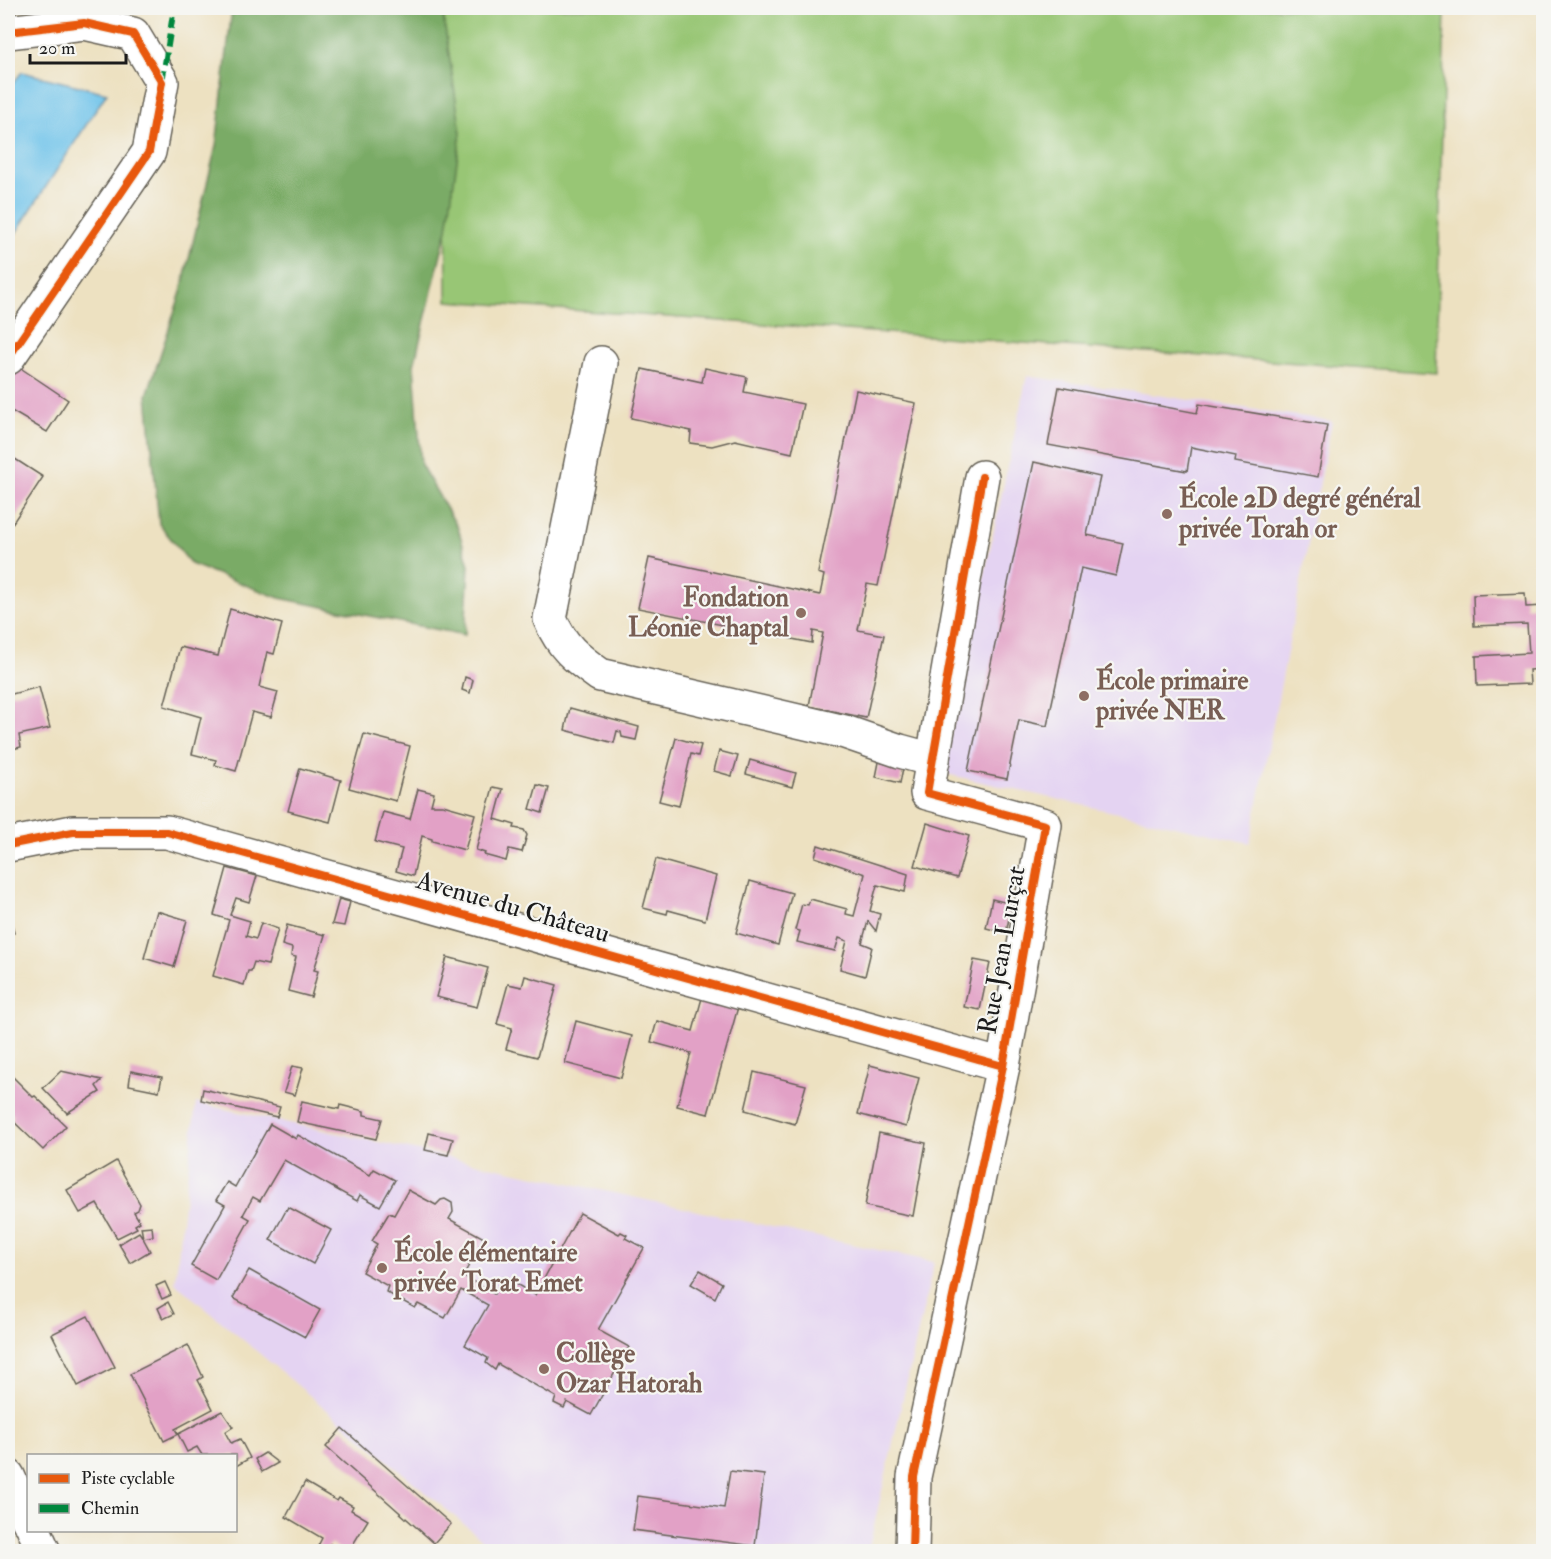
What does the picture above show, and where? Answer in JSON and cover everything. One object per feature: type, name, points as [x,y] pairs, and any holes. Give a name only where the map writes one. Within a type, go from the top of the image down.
[{"type":"street","points":[[8,32],[84,23],[133,34],[162,82],[148,152],[8,358]]},
{"type":"street","points":[[601,363],[550,619],[555,632],[572,655],[600,675],[845,732],[933,760]]},
{"type":"street","name":"Rue Jean Lurçat","points":[[912,1551],[914,1477],[1003,1066],[1046,825],[927,793],[982,477]]},
{"type":"street","name":"Avenue du Château","points":[[8,846],[73,832],[167,832],[1003,1066]]},
{"type":"street","points":[[8,1476],[27,1518]]},
{"type":"street","points":[[35,1532],[44,1551]]},
{"type":"shaded area","points":[[1027,376],[1332,421],[1250,843],[942,773]]},
{"type":"shaded area","points":[[196,1103],[934,1262],[868,1552],[496,1551],[175,1283]]},
{"type":"green space","points":[[232,8],[442,8],[461,133],[447,229],[414,365],[421,465],[458,528],[469,565],[465,635],[279,598],[191,564],[159,524],[147,395],[181,292],[216,146]]},
{"type":"green space","points":[[444,8],[1445,8],[1436,373],[447,301]]},
{"type":"water","points":[[22,72],[107,93],[8,245],[8,89]]},
{"type":"building","points":[[16,365],[68,400],[47,432],[8,409],[8,379]]},
{"type":"building","points":[[705,368],[747,377],[744,392],[803,404],[792,453],[735,440],[712,446],[690,443],[691,431],[631,418],[642,369],[702,382]]},
{"type":"building","points":[[1059,387],[1197,413],[1199,404],[1327,425],[1318,477],[1235,462],[1236,456],[1191,447],[1187,471],[1048,445]]},
{"type":"building","points":[[856,390],[916,403],[878,586],[867,584],[858,630],[884,635],[866,718],[809,706],[823,633],[813,631],[812,643],[638,608],[649,558],[820,595],[824,575],[818,573]]},
{"type":"building","points":[[15,459],[43,477],[12,524],[8,521],[8,471]]},
{"type":"building","points":[[1034,462],[1100,477],[1087,535],[1123,543],[1116,576],[1081,568],[1047,726],[1019,720],[1007,779],[968,771]]},
{"type":"building","points":[[1525,593],[1526,607],[1544,606],[1544,669],[1529,670],[1530,684],[1477,686],[1476,656],[1529,653],[1527,624],[1474,626],[1473,595]]},
{"type":"building","points":[[230,609],[282,624],[274,654],[267,652],[259,687],[278,692],[271,717],[252,712],[236,771],[215,765],[216,760],[192,754],[201,717],[164,706],[180,647],[218,656]]},
{"type":"building","points":[[465,677],[473,680],[470,693],[462,690]]},
{"type":"building","points":[[39,687],[50,728],[19,735],[21,747],[8,750],[8,695]]},
{"type":"building","points":[[570,708],[639,727],[636,740],[622,737],[621,732],[617,731],[614,743],[565,730]]},
{"type":"building","points":[[364,734],[410,746],[396,801],[349,788]]},
{"type":"building","points":[[676,738],[701,745],[698,756],[691,754],[679,806],[659,801]]},
{"type":"building","points":[[719,751],[738,756],[732,776],[714,771]]},
{"type":"building","points":[[750,760],[796,773],[792,787],[746,774]]},
{"type":"building","points":[[879,762],[903,768],[900,783],[876,777]]},
{"type":"building","points":[[300,768],[341,780],[330,822],[288,811]]},
{"type":"building","points":[[537,785],[549,788],[542,813],[530,809]]},
{"type":"building","points":[[493,787],[503,789],[495,819],[515,825],[514,828],[524,830],[527,835],[522,852],[509,849],[506,861],[484,855],[485,853],[476,850]]},
{"type":"building","points":[[418,789],[434,793],[431,805],[443,805],[475,814],[465,850],[422,836],[413,876],[396,871],[402,849],[375,842],[383,812],[410,819]]},
{"type":"building","points":[[927,823],[969,836],[957,878],[915,866]]},
{"type":"building","points":[[818,845],[908,874],[905,892],[877,885],[870,911],[880,914],[876,931],[868,921],[862,943],[872,947],[865,976],[840,969],[847,941],[839,938],[835,951],[797,942],[800,931],[795,930],[802,904],[808,905],[810,899],[847,909],[846,914],[854,916],[865,874],[815,857]]},
{"type":"building","points":[[656,859],[716,876],[705,920],[668,910],[667,914],[643,908]]},
{"type":"building","points":[[227,868],[257,876],[249,902],[236,898],[230,915],[250,921],[246,936],[256,939],[261,923],[278,929],[268,965],[254,962],[251,971],[248,971],[244,985],[213,976],[229,920],[214,915]]},
{"type":"building","points":[[750,881],[792,893],[778,945],[736,933]]},
{"type":"building","points":[[339,899],[350,902],[344,926],[332,924]]},
{"type":"building","points":[[992,899],[1012,904],[1006,933],[986,928]]},
{"type":"building","points":[[8,906],[14,933],[8,935]]},
{"type":"building","points":[[157,911],[187,920],[174,967],[144,958]]},
{"type":"building","points":[[287,925],[325,935],[314,970],[318,971],[311,997],[288,991],[296,957],[291,956],[292,948],[282,945]]},
{"type":"building","points":[[447,957],[488,968],[477,1007],[436,997]]},
{"type":"building","points":[[974,960],[990,963],[980,1010],[964,1007]]},
{"type":"building","points":[[525,976],[557,985],[537,1057],[506,1049],[512,1028],[497,1024],[508,984],[522,987]]},
{"type":"building","points":[[702,998],[738,1007],[708,1114],[677,1106],[691,1053],[651,1042],[657,1021],[693,1031]]},
{"type":"building","points":[[576,1021],[632,1036],[621,1078],[565,1063]]},
{"type":"building","points":[[870,1065],[919,1078],[906,1127],[858,1114]]},
{"type":"building","points":[[292,1066],[303,1068],[295,1095],[284,1092]]},
{"type":"building","points":[[61,1071],[102,1080],[96,1086],[100,1092],[67,1113],[43,1088]]},
{"type":"building","points":[[131,1071],[162,1077],[159,1091],[129,1085]]},
{"type":"building","points":[[8,1072],[66,1126],[43,1150],[11,1119],[14,1116],[8,1110]]},
{"type":"building","points":[[754,1072],[806,1085],[795,1124],[745,1110]]},
{"type":"building","points":[[203,1089],[280,1107],[277,1117],[201,1100]]},
{"type":"building","points":[[302,1101],[339,1109],[340,1105],[364,1111],[364,1115],[382,1119],[376,1139],[297,1122]]},
{"type":"building","points":[[270,1124],[296,1139],[298,1135],[370,1175],[374,1169],[395,1180],[380,1206],[360,1195],[357,1201],[284,1160],[260,1201],[253,1197],[243,1215],[250,1219],[216,1280],[191,1266],[225,1205],[216,1200],[227,1182],[235,1187]]},
{"type":"building","points":[[429,1133],[453,1139],[448,1155],[425,1150]]},
{"type":"building","points":[[879,1133],[926,1143],[913,1216],[865,1206]]},
{"type":"building","points":[[116,1161],[140,1204],[138,1210],[134,1212],[140,1222],[135,1225],[137,1228],[117,1238],[97,1204],[80,1213],[67,1190]]},
{"type":"building","points":[[408,1190],[436,1205],[445,1199],[452,1203],[453,1212],[449,1219],[484,1238],[463,1276],[494,1294],[504,1277],[535,1295],[580,1213],[619,1234],[621,1232],[627,1235],[625,1238],[644,1248],[598,1330],[629,1347],[591,1415],[567,1402],[564,1408],[554,1403],[556,1397],[498,1364],[495,1370],[486,1363],[488,1358],[465,1345],[488,1305],[461,1290],[445,1318],[418,1304],[415,1308],[386,1292],[388,1286],[362,1272],[377,1244],[372,1241],[389,1213],[394,1215]]},
{"type":"building","points":[[288,1207],[331,1230],[313,1264],[270,1240]]},
{"type":"building","points":[[152,1226],[153,1236],[143,1238],[141,1227]]},
{"type":"building","points":[[139,1232],[150,1251],[130,1263],[119,1244]]},
{"type":"building","points":[[249,1270],[320,1310],[305,1337],[233,1298]]},
{"type":"building","points":[[700,1270],[722,1283],[715,1298],[691,1284]]},
{"type":"building","points":[[165,1282],[171,1295],[162,1299],[156,1286]]},
{"type":"building","points":[[168,1302],[174,1314],[163,1319],[158,1308]]},
{"type":"building","points":[[88,1316],[115,1367],[78,1386],[52,1334]]},
{"type":"building","points":[[188,1345],[203,1377],[198,1380],[213,1409],[175,1429],[178,1434],[164,1441],[130,1374]]},
{"type":"building","points":[[222,1411],[233,1427],[225,1432],[231,1443],[240,1439],[250,1458],[237,1465],[237,1454],[201,1454],[197,1447],[187,1452],[178,1434]]},
{"type":"building","points":[[342,1428],[451,1524],[434,1543],[326,1447]]},
{"type":"building","points":[[265,1453],[278,1463],[262,1472],[255,1459]]},
{"type":"building","points":[[730,1471],[764,1475],[755,1546],[633,1530],[638,1496],[724,1508]]},
{"type":"building","points":[[305,1482],[337,1501],[339,1498],[353,1506],[351,1510],[368,1520],[349,1551],[330,1544],[326,1551],[318,1546],[322,1538],[286,1517]]},
{"type":"marked path","points":[[162,82],[174,8]]},
{"type":"cycle path","points":[[8,32],[84,23],[133,34],[162,82],[149,152],[8,358]]},
{"type":"cycle path","points":[[912,1552],[914,1477],[1003,1066],[1045,825],[927,793],[982,477]]},
{"type":"cycle path","points":[[8,845],[73,832],[167,832],[1003,1066]]},
{"type":"place","name":"École 2D degré général privée Torah or","points":[[1167,514]]},
{"type":"place","name":"Fondation Léonie Chaptal","points":[[801,613]]},
{"type":"place","name":"École primaire privée NER","points":[[1084,696]]},
{"type":"place","name":"École élémentaire privée Torat Emet","points":[[382,1268]]},
{"type":"place","name":"Collège Ozar Hatorah","points":[[544,1369]]}]
